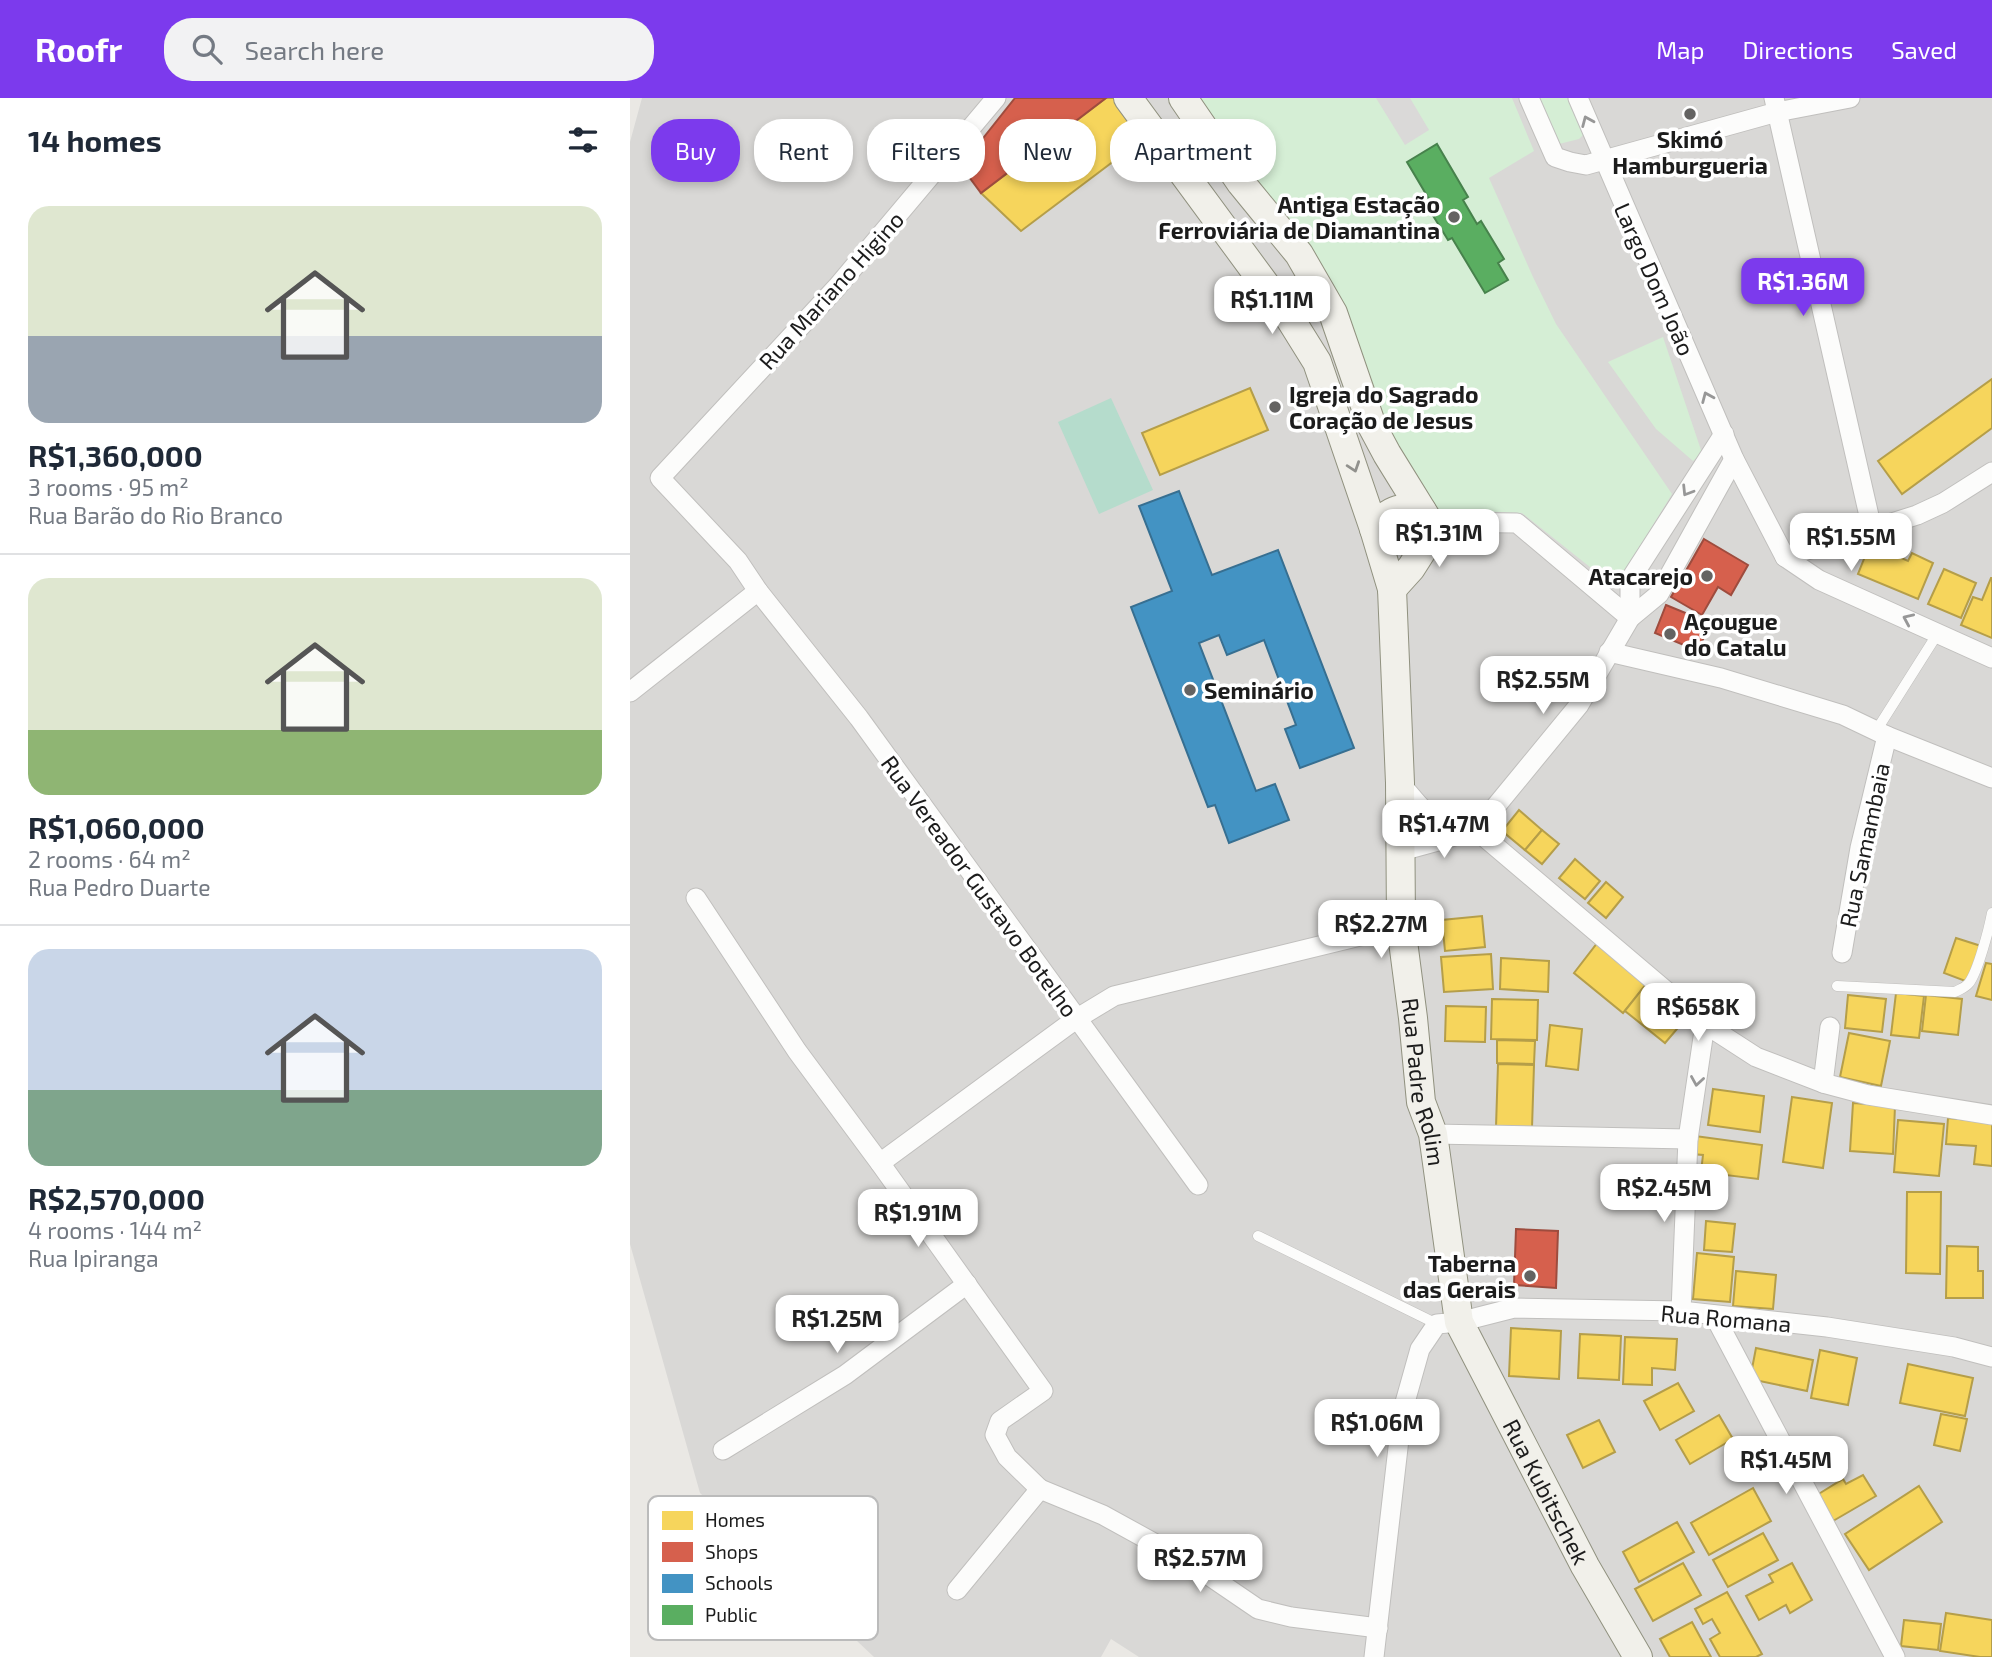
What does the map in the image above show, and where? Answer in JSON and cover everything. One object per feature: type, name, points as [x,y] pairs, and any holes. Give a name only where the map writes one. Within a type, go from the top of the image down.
[{"type":"street","name":"Rua Mariano Higino","points":[[660,478],[837,287],[996,98]]},
{"type":"street","name":"Rua Padre Rolim","points":[[1128,98],[1289,317],[1317,362],[1392,589],[1400,783],[1401,926],[1421,1102],[1433,1134],[1448,1323]]},
{"type":"street","points":[[1183,98],[1241,183],[1299,254],[1333,313],[1372,426],[1425,516],[1425,546],[1411,568],[1392,589]]},
{"type":"street","points":[[1529,98],[1555,157],[1586,164],[1775,105],[1850,98]]},
{"type":"street","name":"Largo Dom João","points":[[1578,98],[1734,460],[1785,557]]},
{"type":"street","points":[[1775,105],[1872,529]]},
{"type":"street","points":[[1630,618],[1630,580],[1724,434]]},
{"type":"street","points":[[1401,851],[1475,829],[1579,705],[1630,618],[1659,593],[1734,460]]},
{"type":"street","points":[[1785,557],[1917,515],[1943,503],[1992,472]]},
{"type":"street","name":"Rua Vereador Gustavo Botelho","points":[[660,478],[738,561],[758,591],[859,718],[1198,1185]]},
{"type":"street","points":[[1374,529],[1383,517],[1396,510],[1408,508],[1425,516],[1517,523],[1630,618]]},
{"type":"street","points":[[1785,557],[1819,580],[1992,658]]},
{"type":"street","points":[[630,692],[758,591]]},
{"type":"street","points":[[1609,652],[1721,678],[1843,715],[1992,778]]},
{"type":"street","name":"Rua Samambaia","points":[[1842,953],[1882,733]]},
{"type":"street","points":[[1400,783],[1435,820],[1450,826],[1475,829],[1706,1024],[1756,1057],[1823,1083],[1868,1095],[1992,1115]]},
{"type":"street","points":[[696,898],[797,1051],[1043,1391],[1000,1421],[995,1435],[1007,1457],[1040,1489],[1102,1515],[1192,1564],[1258,1609],[1291,1617],[1378,1628]]},
{"type":"street","points":[[880,1163],[1076,1019],[1114,996],[1401,926]]},
{"type":"street","points":[[1681,1311],[1688,1139],[1706,1024]]},
{"type":"street","points":[[1823,1083],[1830,1027]]},
{"type":"street","points":[[1433,1134],[1688,1139]]},
{"type":"street","points":[[723,1450],[845,1374],[967,1284]]},
{"type":"street","name":"Rua Romana","points":[[1448,1323],[1514,1308],[1681,1311],[1827,1327],[1954,1347],[1992,1357]]},
{"type":"street","points":[[1714,1315],[1895,1657]]},
{"type":"street","points":[[1374,1657],[1402,1412],[1420,1349],[1448,1323]]},
{"type":"street","name":"Rua Kubitschek","points":[[1448,1323],[1637,1657]]},
{"type":"street","points":[[1954,1347],[1992,1345]]},
{"type":"street","points":[[957,1590],[1040,1489]]},
{"type":"lane","points":[[1882,733],[1938,633]]},
{"type":"lane","points":[[1837,986],[1955,992],[1970,981],[1992,913]]},
{"type":"lane","points":[[1258,1236],[1448,1323]]},
{"type":"shaded area","points":[[642,98],[1992,98],[1992,1657],[1139,1657],[1111,1639],[1101,1657],[874,1657],[856,1640],[878,1640],[878,1496],[703,1496],[700,1493],[630,1244],[630,142]]},
{"type":"shaded area","points":[[1376,98],[1410,98],[1429,130],[1405,145]]},
{"type":"green space","points":[[1192,98],[1512,98],[1534,151],[1489,178],[1556,324],[1672,494],[1615,587],[1522,513],[1432,509],[1389,440],[1348,323],[1250,182],[1276,182],[1276,119],[1207,119]]},
{"type":"green space","points":[[1539,98],[1569,98],[1585,133],[1579,139],[1559,144]]},
{"type":"green space","points":[[1663,337],[1702,453],[1693,461],[1656,429],[1608,362]]},
{"type":"green space","points":[[1111,398],[1153,490],[1099,514],[1058,422]]},
{"type":"green space","points":[[1412,801],[1446,835],[1412,844]]},
{"type":"building: Homes","points":[[1106,98],[1126,98],[1141,119],[1110,119],[1110,164],[1096,174],[1096,119],[1078,119]]},
{"type":"building: Homes","points":[[999,179],[999,182],[1086,182],[1021,231],[981,193]]},
{"type":"building: Homes","points":[[1992,379],[1992,428],[1902,494],[1878,461]]},
{"type":"building: Homes","points":[[1250,388],[1268,430],[1160,475],[1142,433]]},
{"type":"building: Homes","points":[[1870,544],[1908,561],[1912,553],[1933,563],[1918,599],[1858,574]]},
{"type":"building: Homes","points":[[1944,569],[1976,583],[1961,618],[1928,604]]},
{"type":"building: Homes","points":[[1991,578],[1992,638],[1961,625],[1973,597],[1982,600]]},
{"type":"building: Homes","points":[[1519,810],[1542,830],[1525,850],[1502,831]]},
{"type":"building: Homes","points":[[1542,830],[1559,844],[1542,864],[1525,850]]},
{"type":"building: Homes","points":[[1575,859],[1600,881],[1585,899],[1559,878]]},
{"type":"building: Homes","points":[[1606,882],[1623,897],[1606,918],[1588,903]]},
{"type":"building: Homes","points":[[1482,916],[1485,947],[1445,951],[1442,920]]},
{"type":"building: Homes","points":[[1956,938],[1981,946],[1968,982],[1944,973]]},
{"type":"building: Homes","points":[[1598,942],[1648,982],[1623,1013],[1574,973]]},
{"type":"building: Homes","points":[[1491,954],[1493,989],[1444,992],[1441,957]]},
{"type":"building: Homes","points":[[1501,958],[1549,961],[1548,992],[1500,989]]},
{"type":"building: Homes","points":[[1986,963],[1992,964],[1992,1000],[1976,996]]},
{"type":"building: Homes","points":[[1647,983],[1688,1016],[1665,1043],[1625,1011]]},
{"type":"building: Homes","points":[[1896,993],[1924,996],[1919,1038],[1891,1035]]},
{"type":"building: Homes","points":[[1848,995],[1886,999],[1882,1032],[1845,1028]]},
{"type":"building: Homes","points":[[1926,995],[1962,999],[1958,1035],[1922,1031]]},
{"type":"building: Homes","points":[[1492,999],[1538,1000],[1537,1040],[1491,1039]]},
{"type":"building: Homes","points":[[1446,1006],[1486,1007],[1485,1042],[1445,1041]]},
{"type":"building: Homes","points":[[1550,1025],[1582,1029],[1578,1070],[1546,1066]]},
{"type":"building: Homes","points":[[1849,1033],[1890,1041],[1881,1086],[1840,1077]]},
{"type":"building: Homes","points":[[1497,1040],[1535,1041],[1534,1064],[1497,1063]]},
{"type":"building: Homes","points":[[1498,1064],[1534,1065],[1532,1128],[1496,1127]]},
{"type":"building: Homes","points":[[1713,1089],[1764,1096],[1760,1132],[1708,1125]]},
{"type":"building: Homes","points":[[1792,1097],[1832,1103],[1823,1168],[1783,1162]]},
{"type":"building: Homes","points":[[1853,1103],[1895,1106],[1893,1154],[1850,1151]]},
{"type":"building: Homes","points":[[1948,1118],[1992,1122],[1992,1166],[1974,1164],[1976,1146],[1946,1144]]},
{"type":"building: Homes","points":[[1898,1120],[1944,1124],[1939,1176],[1894,1172]]},
{"type":"building: Homes","points":[[1695,1136],[1762,1145],[1758,1179],[1701,1172],[1703,1155],[1692,1154]]},
{"type":"building: Homes","points":[[1907,1192],[1941,1192],[1940,1274],[1906,1273]]},
{"type":"building: Homes","points":[[1706,1221],[1735,1224],[1732,1252],[1704,1250]]},
{"type":"building: Homes","points":[[1947,1246],[1978,1247],[1978,1271],[1983,1271],[1983,1298],[1946,1298]]},
{"type":"building: Homes","points":[[1697,1253],[1734,1257],[1730,1302],[1693,1299]]},
{"type":"building: Homes","points":[[1736,1271],[1776,1275],[1773,1309],[1733,1306]]},
{"type":"building: Homes","points":[[1511,1328],[1561,1331],[1559,1379],[1509,1376]]},
{"type":"building: Homes","points":[[1580,1334],[1621,1336],[1619,1380],[1578,1378]]},
{"type":"building: Homes","points":[[1625,1337],[1677,1339],[1675,1370],[1652,1368],[1652,1385],[1623,1384]]},
{"type":"building: Homes","points":[[1756,1348],[1813,1360],[1807,1391],[1750,1379]]},
{"type":"building: Homes","points":[[1820,1350],[1857,1358],[1848,1405],[1811,1398]]},
{"type":"building: Homes","points":[[1908,1364],[1973,1378],[1965,1416],[1900,1403]]},
{"type":"building: Homes","points":[[1678,1383],[1694,1411],[1660,1430],[1644,1401]]},
{"type":"building: Homes","points":[[1941,1414],[1967,1419],[1960,1451],[1934,1445]]},
{"type":"building: Homes","points":[[1719,1415],[1733,1439],[1690,1464],[1676,1440]]},
{"type":"building: Homes","points":[[1599,1420],[1615,1452],[1583,1468],[1567,1435]]},
{"type":"building: Homes","points":[[1863,1475],[1876,1496],[1833,1521],[1817,1495],[1843,1479],[1846,1484]]},
{"type":"building: Homes","points":[[1919,1486],[1942,1522],[1869,1570],[1845,1534]]},
{"type":"building: Homes","points":[[1753,1488],[1771,1521],[1709,1555],[1691,1523]]},
{"type":"building: Homes","points":[[1677,1522],[1694,1552],[1639,1582],[1623,1552]]},
{"type":"building: Homes","points":[[1763,1533],[1778,1560],[1728,1587],[1713,1560]]},
{"type":"building: Homes","points":[[1683,1563],[1701,1595],[1653,1621],[1635,1589]]},
{"type":"building: Homes","points":[[1792,1563],[1812,1600],[1790,1613],[1786,1605],[1759,1620],[1746,1596],[1773,1582],[1769,1575]]},
{"type":"building: Homes","points":[[1727,1592],[1762,1654],[1756,1657],[1720,1657],[1710,1639],[1720,1633],[1712,1619],[1703,1624],[1695,1609]]},
{"type":"building: Homes","points":[[1946,1613],[1992,1620],[1992,1657],[1940,1651]]},
{"type":"building: Homes","points":[[1904,1620],[1941,1624],[1938,1650],[1901,1646]]},
{"type":"building: Homes","points":[[1692,1622],[1711,1657],[1670,1657],[1660,1639]]},
{"type":"building: Shops","points":[[1015,98],[1106,98],[1078,119],[999,119],[999,179],[981,193],[973,182],[985,182],[985,136]]},
{"type":"building: Shops","points":[[1704,539],[1748,565],[1731,595],[1718,587],[1702,615],[1671,597]]},
{"type":"building: Shops","points":[[1666,605],[1710,623],[1698,651],[1655,633]]},
{"type":"building: Shops","points":[[1516,1229],[1558,1231],[1556,1288],[1514,1285]]},
{"type":"building: Schools","name":"Seminário","points":[[1179,491],[1212,575],[1278,550],[1354,748],[1300,768],[1285,729],[1296,725],[1264,640],[1227,655],[1219,635],[1199,643],[1256,791],[1275,784],[1289,820],[1229,843],[1215,805],[1208,807],[1131,607],[1172,591],[1139,506]]},
{"type":"building: Public","name":"Antiga Estação Ferroviária de Diamantina","points":[[1437,144],[1468,197],[1463,200],[1477,224],[1481,221],[1504,259],[1498,263],[1508,280],[1485,293],[1452,238],[1448,240],[1432,214],[1436,211],[1407,162]]},
{"type":"place","name":"Skimó Hamburgueria","points":[[1690,114]]},
{"type":"place","name":"Antiga Estação Ferroviária de Diamantina","points":[[1454,217]]},
{"type":"place","name":"Igreja do Sagrado Coração de Jesus","points":[[1275,407]]},
{"type":"place","name":"Atacarejo","points":[[1707,576]]},
{"type":"place","name":"Açougue do Catalu","points":[[1670,634]]},
{"type":"place","name":"Seminário","points":[[1190,690]]},
{"type":"place","name":"Taberna das Gerais","points":[[1530,1276]]}]
